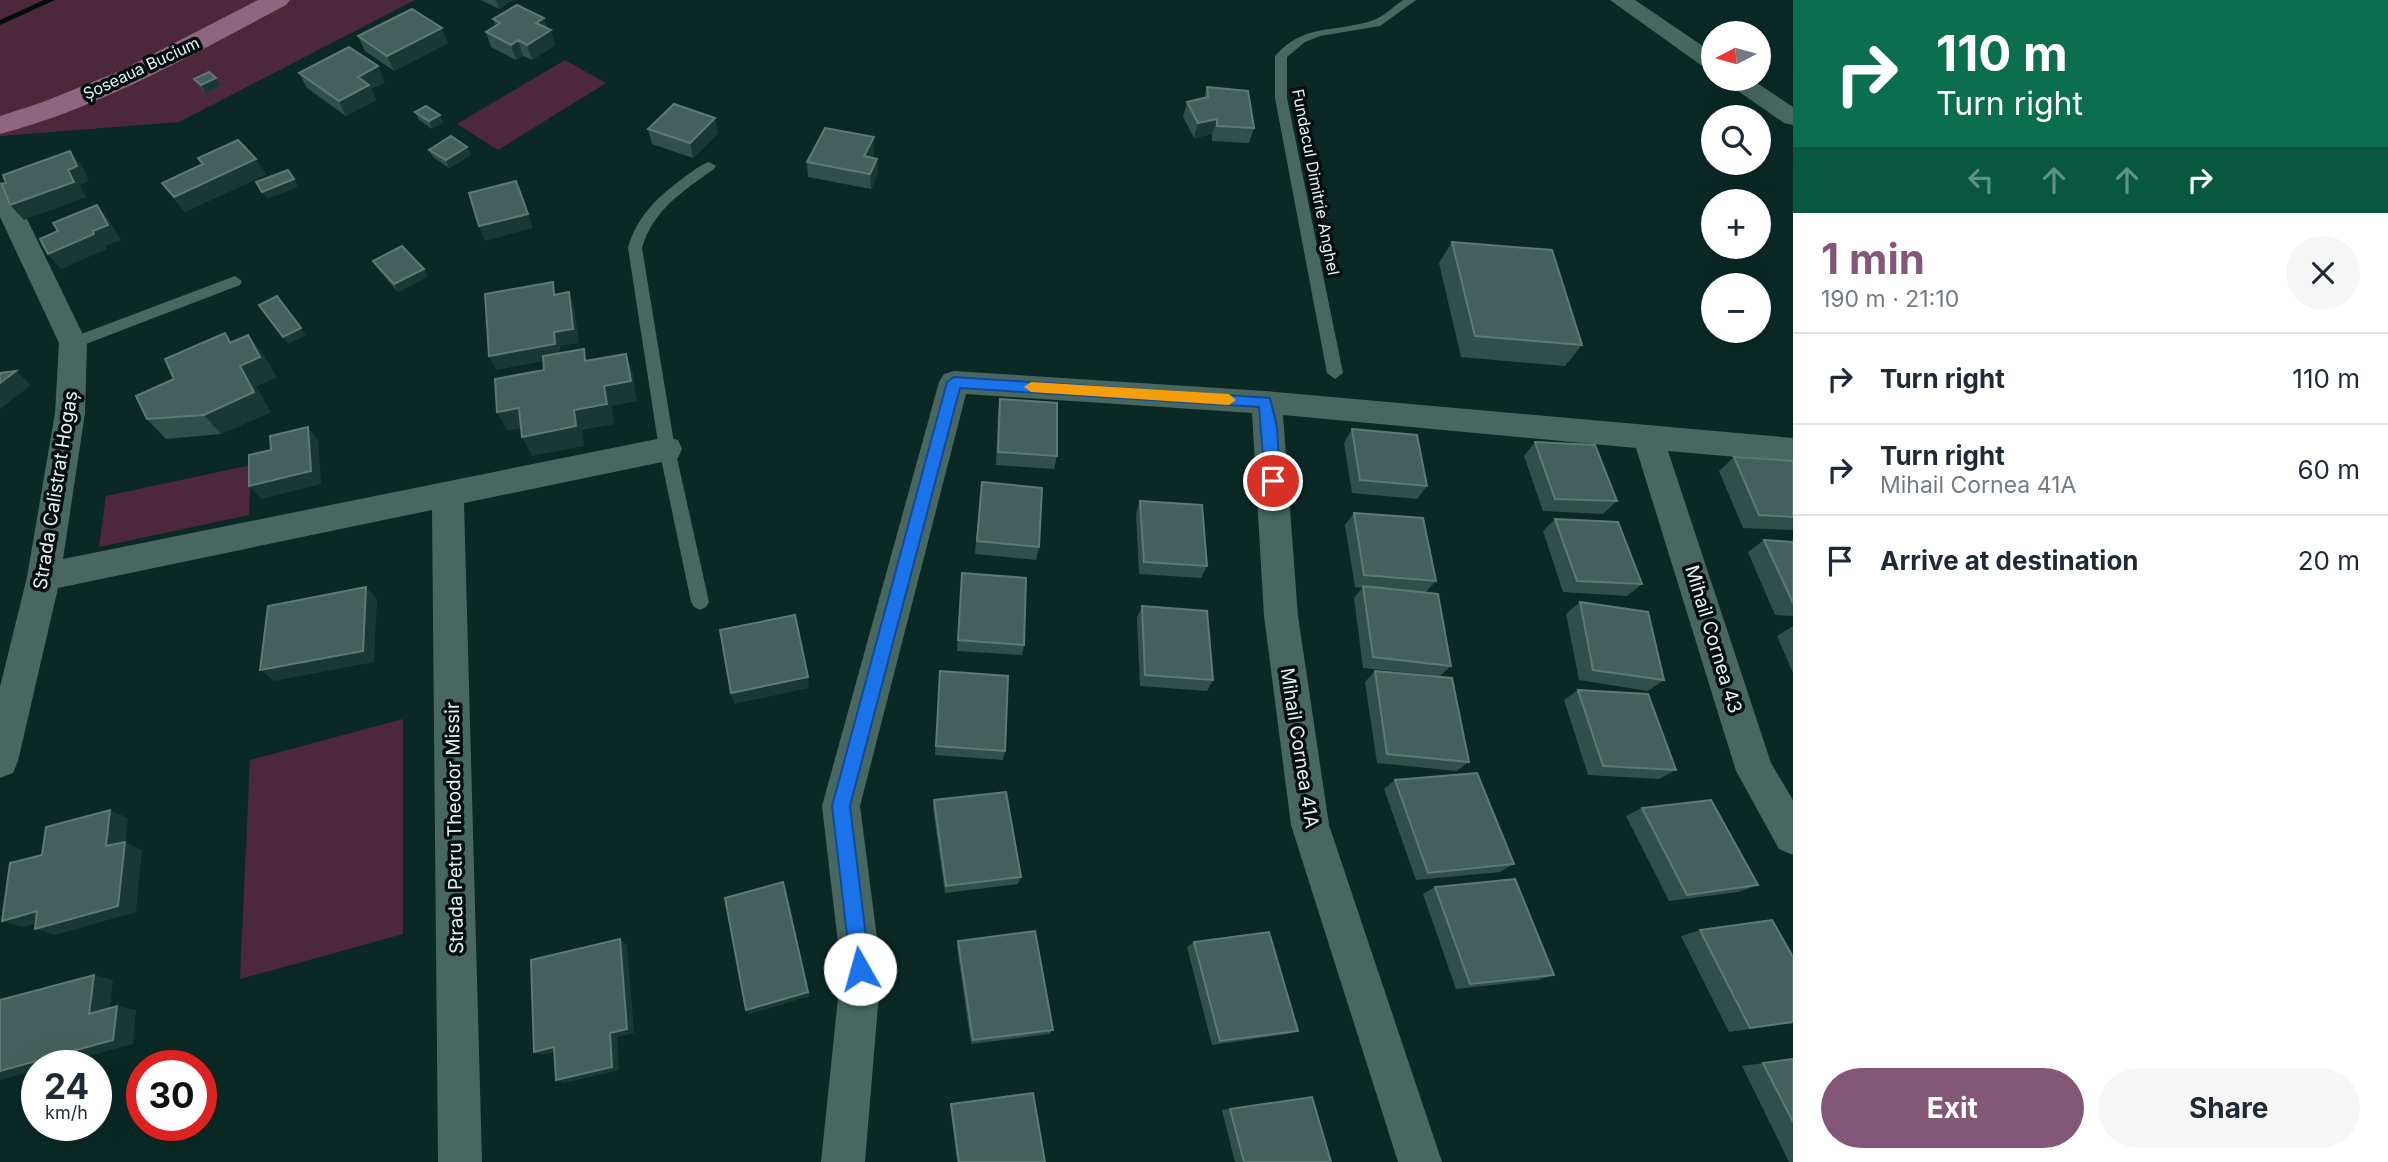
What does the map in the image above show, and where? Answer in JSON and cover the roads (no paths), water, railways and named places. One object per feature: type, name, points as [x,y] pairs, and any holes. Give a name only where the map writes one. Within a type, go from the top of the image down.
[{"type":"main road","name":"Șoseaua Bucium","points":[[0,125],[52,108],[132,76],[277,0]]},
{"type":"street","points":[[1621,0],[1701,55]]},
{"type":"street","points":[[1753,91],[1793,118]]},
{"type":"street","name":"Strada Calistrat Hogaș","points":[[0,190],[74,343],[70,414],[44,577],[0,761]]},
{"type":"street","points":[[843,1162],[860,969],[841,806],[954,382],[1265,402],[1793,450]]},
{"type":"street","name":"Mihail Cornea 41A","points":[[1265,402],[1270,427],[1281,617],[1310,825],[1420,1162]]},
{"type":"street","name":"Mihail Cornea 43","points":[[1648,436],[1755,771],[1793,836]]},
{"type":"street","points":[[44,577],[667,449]]},
{"type":"street","name":"Strada Petru Theodor Missir","points":[[447,494],[460,1162]]},
{"type":"lane","name":"Fundacul Dimitrie Anghel","points":[[1335,373],[1281,98],[1281,56],[1301,39],[1318,33],[1376,23],[1410,0]]},
{"type":"lane","points":[[700,602],[667,449],[635,248],[638,230],[653,209],[709,166]]},
{"type":"lane","points":[[74,343],[235,281]]},
{"type":"waterway","points":[[0,23],[51,0]]}]
